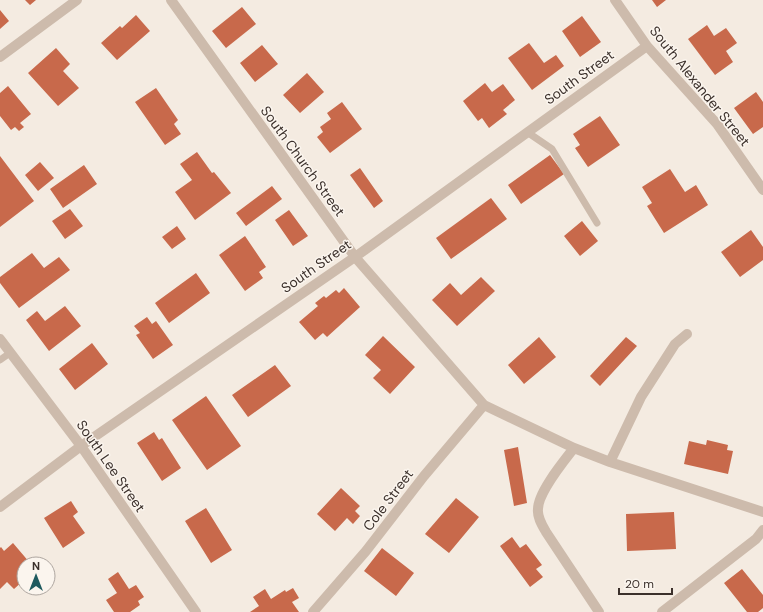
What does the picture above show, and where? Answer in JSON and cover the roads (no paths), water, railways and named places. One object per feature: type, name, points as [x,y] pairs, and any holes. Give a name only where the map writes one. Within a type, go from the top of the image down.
[{"type":"street","points":[[0,57],[77,0]]},
{"type":"street","name":"South Church Street","points":[[171,0],[355,257],[484,405]]},
{"type":"street","name":"South Alexander Street","points":[[615,0],[647,46],[717,124],[763,190]]},
{"type":"street","name":"South Street","points":[[0,507],[81,446],[355,257],[647,46]]},
{"type":"street","points":[[610,462],[641,397],[675,344],[687,334]]},
{"type":"street","name":"South Lee Street","points":[[0,339],[81,446],[196,612]]},
{"type":"street","points":[[484,405],[574,448],[610,462],[763,512]]},
{"type":"street","name":"Cole Street","points":[[313,612],[366,551],[424,476],[484,405]]},
{"type":"street","points":[[574,448],[556,471],[544,491],[538,502],[538,513],[540,522],[546,532],[599,612]]},
{"type":"street","points":[[662,612],[756,539],[763,530]]},
{"type":"street","points":[[756,539],[763,547]]},
{"type":"lane","points":[[527,132],[552,149],[597,222]]},
{"type":"lane","points":[[0,360],[10,353]]}]
